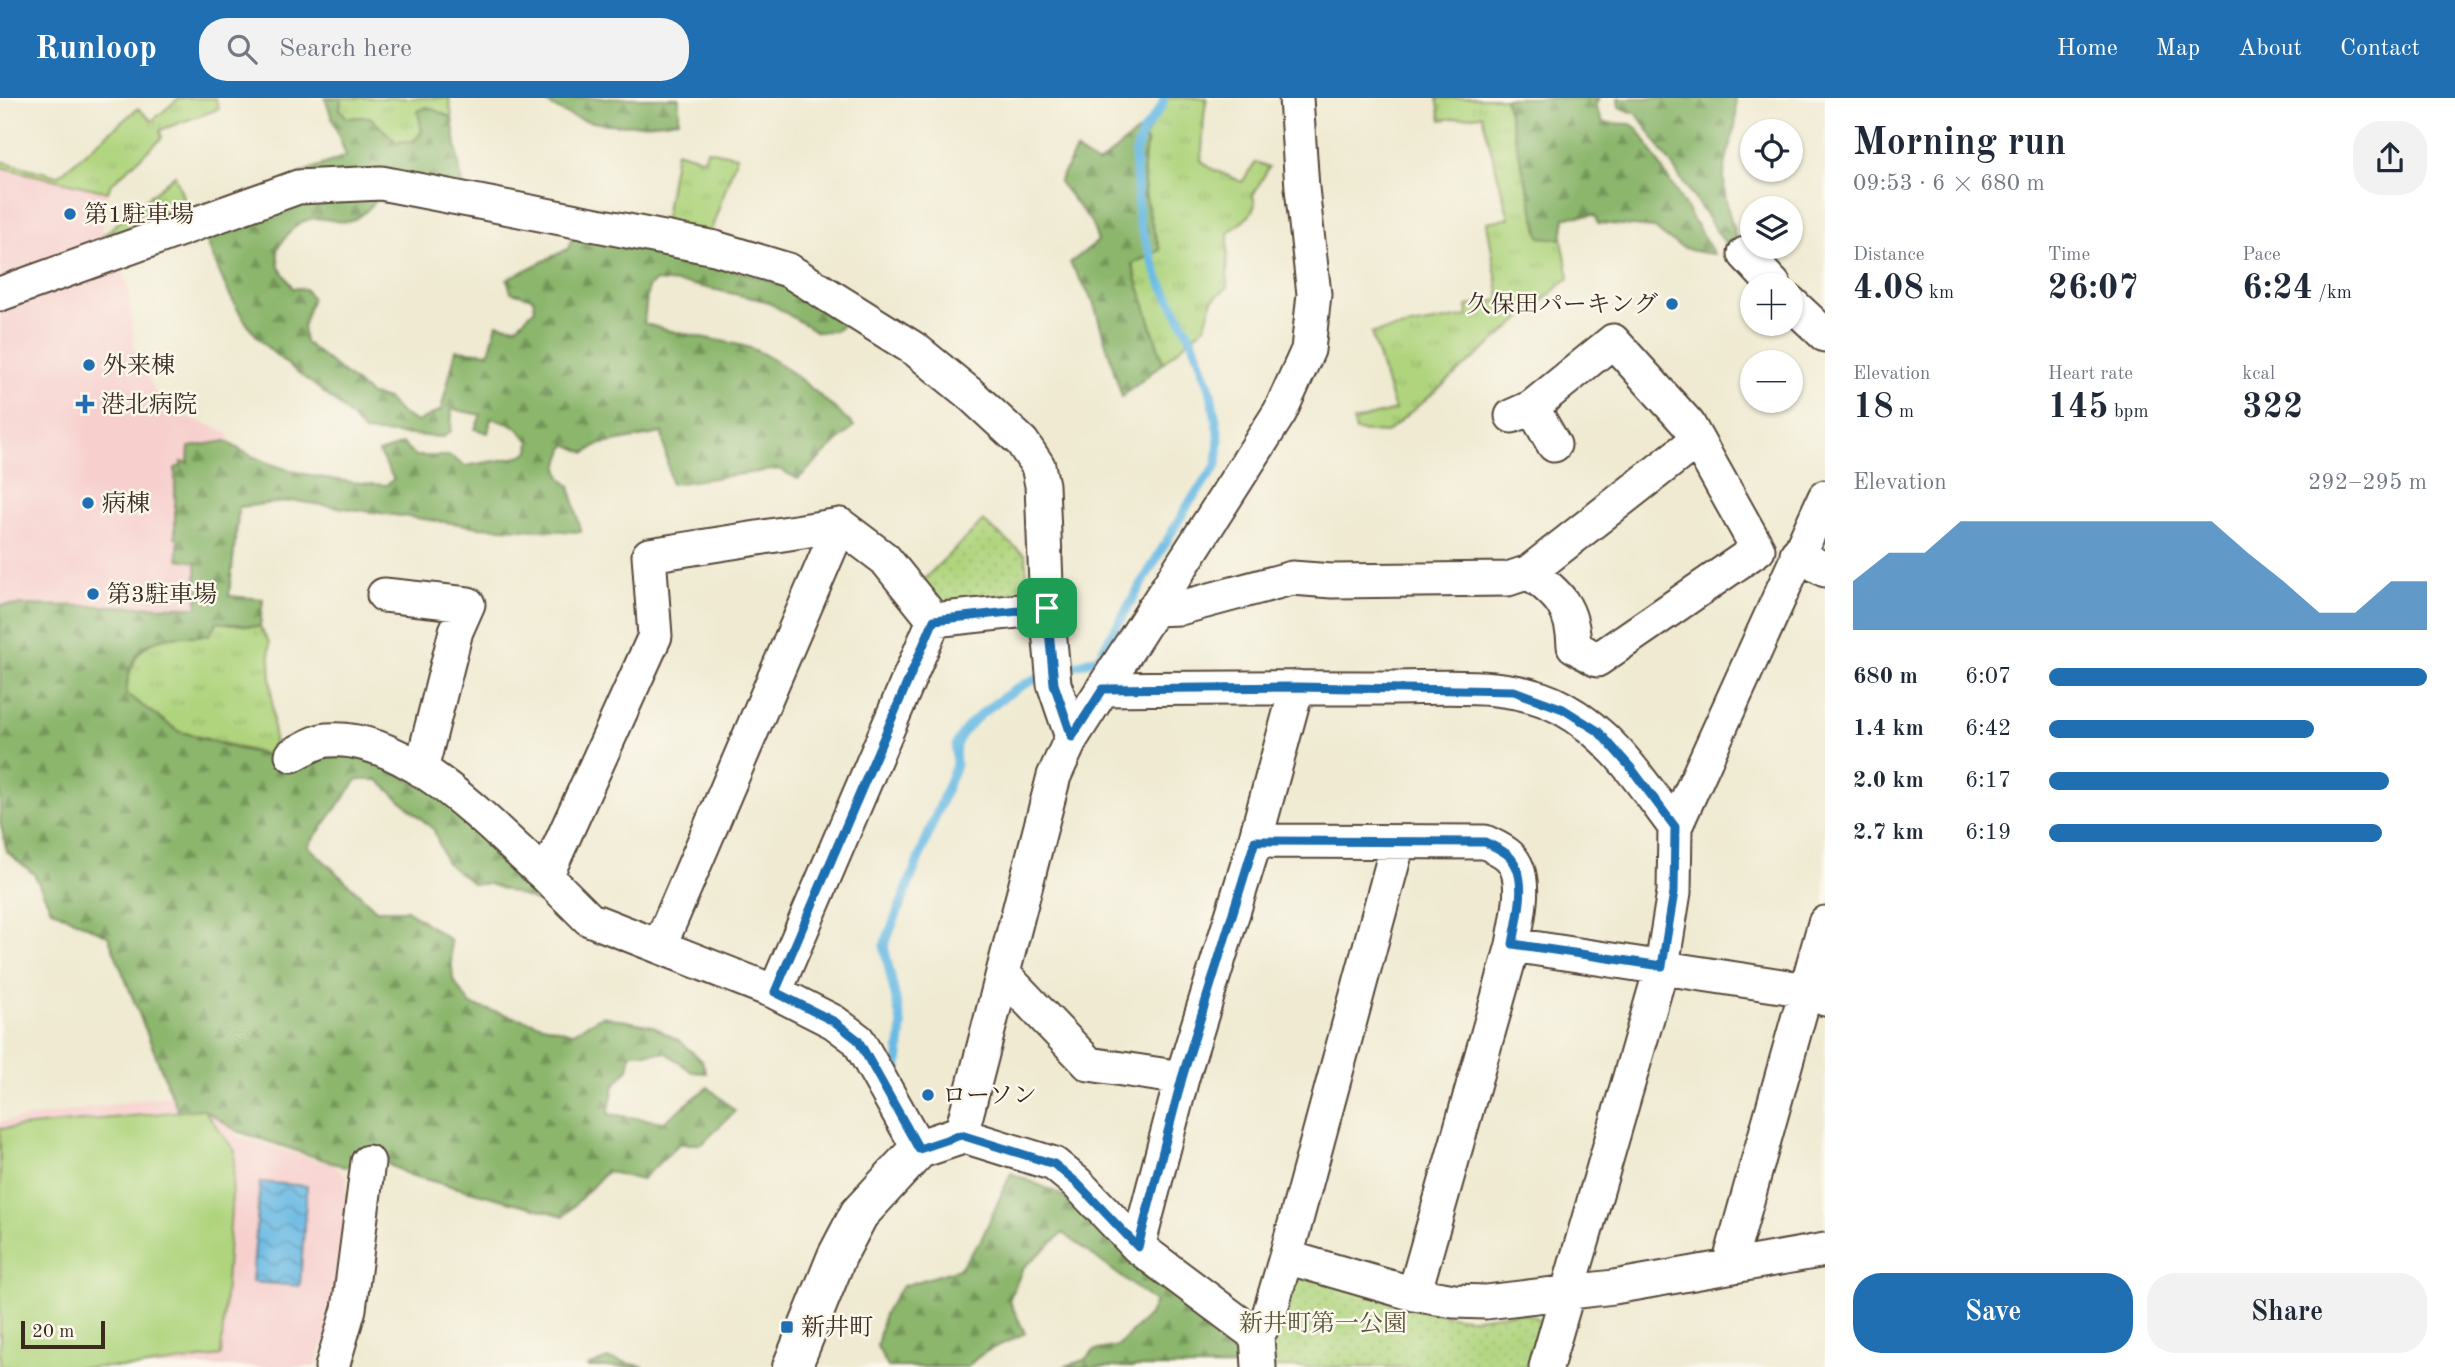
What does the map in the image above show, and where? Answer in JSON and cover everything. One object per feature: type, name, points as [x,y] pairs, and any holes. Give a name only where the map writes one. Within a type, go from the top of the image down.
[{"type":"street","points":[[961,1135],[1055,776],[1072,737],[1280,412],[1308,350],[1314,293],[1302,188],[1296,98]]},
{"type":"street","points":[[0,295],[298,187],[381,183],[715,248],[788,270],[916,350],[1022,442],[1038,466],[1042,485],[1047,608],[1054,684],[1072,737]]},
{"type":"street","points":[[1750,259],[1763,273]]},
{"type":"street","points":[[1803,314],[1825,335]]},
{"type":"street","points":[[1529,572],[1553,590],[1573,620],[1574,646],[1597,660],[1758,548],[1688,424],[1612,341],[1522,412],[1554,444]]},
{"type":"street","points":[[1153,609],[1180,608],[1292,578],[1332,581],[1508,579],[1529,572],[1696,441]]},
{"type":"street","points":[[1546,1367],[1662,966],[1674,892],[1675,827],[1797,554],[1825,498]]},
{"type":"street","points":[[546,876],[655,636],[649,555],[840,525],[884,559],[934,620]]},
{"type":"street","points":[[660,944],[840,525]]},
{"type":"street","points":[[1797,554],[1825,570]]},
{"type":"street","points":[[384,595],[468,604],[456,631],[421,770]]},
{"type":"street","points":[[934,620],[1047,608]]},
{"type":"street","points":[[775,992],[934,620]]},
{"type":"street","points":[[1103,689],[1297,687],[1514,691],[1550,702],[1598,731],[1631,768],[1675,827]]},
{"type":"street","points":[[1138,1247],[1182,1078],[1255,841],[1297,687]]},
{"type":"street","points":[[292,755],[325,740],[357,742],[396,754],[442,784],[546,876],[589,919],[660,944],[775,992],[835,1022],[858,1040],[919,1149]]},
{"type":"street","points":[[1255,841],[1485,842],[1508,855],[1518,868],[1520,899],[1513,944],[1414,1294]]},
{"type":"street","points":[[792,1367],[817,1301],[859,1214],[919,1149],[961,1135],[1054,1164],[1077,1183],[1138,1247],[1258,1351],[1398,843]]},
{"type":"street","points":[[1729,1265],[1817,995],[1825,923]]},
{"type":"street","points":[[1513,944],[1662,966],[1817,995]]},
{"type":"street","points":[[1003,974],[1089,1065],[1182,1078]]},
{"type":"street","points":[[332,1367],[349,1309],[368,1162]]},
{"type":"street","points":[[1286,1257],[1414,1294],[1486,1303],[1614,1287],[1825,1250]]},
{"type":"shaded area","name":"港北病院","points":[[0,167],[108,192],[99,248],[120,262],[127,280],[135,351],[156,393],[183,415],[229,433],[229,596],[197,607],[0,604]]},
{"type":"shaded area","points":[[197,1091],[238,1137],[334,1165],[347,1177],[336,1309],[314,1367],[0,1367],[0,1122]]},
{"type":"green space","points":[[179,98],[215,98],[219,109],[160,130],[162,138],[111,184],[108,192],[0,167],[0,161],[58,176],[138,108],[152,121]]},
{"type":"green space","points":[[325,98],[341,98],[340,109],[347,118],[370,117],[396,142],[414,141],[422,132],[418,111],[428,107],[452,118],[462,185],[298,174],[346,156]]},
{"type":"green space","points":[[341,98],[449,98],[452,118],[428,107],[419,110],[422,132],[414,141],[395,142],[370,117],[347,118],[340,109]]},
{"type":"green space","points":[[541,98],[679,98],[679,120],[607,124],[572,116]]},
{"type":"green space","points":[[1168,98],[1207,98],[1201,160],[1210,168],[1242,182],[1256,162],[1269,167],[1253,195],[1255,205],[1249,216],[1228,233],[1227,288],[1212,300],[1205,326],[1163,363],[1132,264],[1160,250],[1144,184],[1147,142],[1144,139]]},
{"type":"green space","points":[[1437,98],[1505,98],[1540,237],[1562,239],[1569,278],[1386,433],[1356,431],[1353,421],[1395,410],[1371,333],[1468,316],[1467,306],[1500,300],[1487,222],[1509,218],[1482,115],[1441,120]]},
{"type":"green space","points":[[1505,98],[1599,98],[1595,106],[1603,123],[1631,124],[1638,129],[1714,254],[1682,247],[1655,228],[1598,223],[1595,215],[1565,217],[1562,239],[1540,237]]},
{"type":"green space","points":[[1618,98],[1735,98],[1735,126],[1724,178],[1726,202],[1740,258],[1732,254],[1637,114],[1619,107]]},
{"type":"green space","points":[[1137,132],[1147,142],[1144,184],[1148,210],[1160,250],[1132,264],[1163,363],[1122,397],[1093,301],[1070,263],[1098,241],[1091,222],[1059,182],[1076,150],[1098,164]]},
{"type":"green space","points":[[707,150],[737,156],[708,239],[663,230],[676,151],[704,159]]},
{"type":"green space","points":[[175,175],[189,214],[99,249],[102,236]]},
{"type":"green space","points":[[299,193],[376,200],[364,213],[345,222],[320,218],[300,223],[290,231],[277,249],[279,267],[293,288],[305,289],[312,298],[303,326],[305,342],[371,395],[387,399],[401,413],[417,422],[441,410],[456,350],[489,353],[497,324],[516,327],[535,309],[533,298],[511,292],[507,279],[568,249],[574,232],[670,251],[794,288],[847,320],[836,331],[817,332],[766,301],[689,284],[656,281],[648,287],[644,323],[750,348],[804,382],[854,426],[798,479],[779,469],[671,484],[662,433],[597,445],[586,453],[566,444],[559,462],[559,472],[570,486],[581,532],[480,527],[294,501],[239,507],[229,596],[263,599],[260,627],[217,622],[208,636],[176,636],[150,643],[134,660],[129,675],[126,694],[178,731],[234,748],[300,762],[336,753],[367,757],[452,802],[550,898],[539,902],[489,884],[474,884],[446,863],[434,830],[378,780],[357,780],[308,846],[376,910],[407,910],[450,940],[453,980],[471,1005],[572,1033],[602,1016],[652,1026],[680,1041],[702,1061],[706,1073],[692,1072],[667,1053],[631,1053],[628,1069],[614,1086],[608,1114],[664,1122],[708,1087],[735,1111],[702,1144],[679,1144],[641,1180],[607,1171],[564,1216],[409,1175],[373,1156],[345,1167],[237,1131],[203,1109],[178,1111],[108,936],[51,909],[34,874],[7,852],[0,821],[0,605],[197,607],[196,562],[178,559],[178,539],[175,537],[175,468],[181,466],[181,462],[188,463],[189,447],[226,441],[263,461],[303,474],[386,485],[394,479],[379,453],[403,444],[415,456],[450,456],[465,466],[519,457],[529,451],[530,441],[515,426],[491,418],[488,433],[475,429],[481,415],[452,409],[451,431],[443,437],[364,432],[330,397],[279,358],[255,335],[228,292],[202,229]]},
{"type":"green space","points":[[983,521],[1025,555],[1029,592],[939,603],[920,583]]},
{"type":"green space","points":[[217,622],[260,627],[269,642],[275,757],[178,731],[126,694],[129,675],[141,650],[162,639],[208,636]]},
{"type":"green space","points":[[203,1109],[235,1151],[221,1356],[139,1367],[0,1367],[0,1129]]},
{"type":"green space","points":[[1011,1173],[1058,1193],[1221,1325],[1243,1367],[1063,1367],[1084,1360],[1094,1351],[1118,1346],[1149,1315],[1155,1302],[1063,1233],[1023,1268],[1009,1300],[1025,1333],[987,1351],[968,1367],[888,1367],[877,1346],[884,1314],[902,1286],[959,1269],[981,1240]]},
{"type":"green space","name":"新井町第一公園","points":[[1299,1269],[1431,1312],[1470,1318],[1518,1313],[1535,1317],[1542,1322],[1533,1367],[1268,1367],[1265,1342]]},
{"type":"green space","points":[[608,1359],[641,1366],[644,1367],[586,1367]]},
{"type":"water","points":[[260,1182],[307,1186],[300,1286],[252,1282]]},
{"type":"waterway","points":[[1058,671],[1098,658],[1189,503],[1217,465],[1219,437],[1210,388],[1193,342],[1158,277],[1139,221],[1135,154],[1143,132],[1162,106],[1164,98]]},
{"type":"waterway","points":[[897,1074],[902,1027],[884,946],[956,765],[956,745],[971,723],[983,713],[1022,686],[1045,675]]},
{"type":"place","name":"第1駐車場","points":[[70,214]]},
{"type":"place","name":"久保田パーキング","points":[[1672,304]]},
{"type":"place","name":"外来棟","points":[[89,365]]},
{"type":"place","name":"港北病院","points":[[85,404]]},
{"type":"place","name":"病棟","points":[[88,503]]},
{"type":"place","name":"第3駐車場","points":[[93,594]]},
{"type":"place","name":"ローソン","points":[[928,1095]]},
{"type":"place","name":"新井町","points":[[787,1327]]},
{"type":"route","points":[[1047,608],[1054,684],[1072,737],[1103,689],[1297,687],[1514,691],[1563,709],[1598,731],[1631,768],[1675,827],[1674,892],[1662,966],[1513,944],[1520,899],[1518,868],[1508,855],[1485,842],[1255,841],[1182,1078],[1138,1247],[1077,1183],[1054,1164],[961,1135],[919,1149],[858,1040],[835,1022],[775,992],[934,620],[1047,608]]}]
